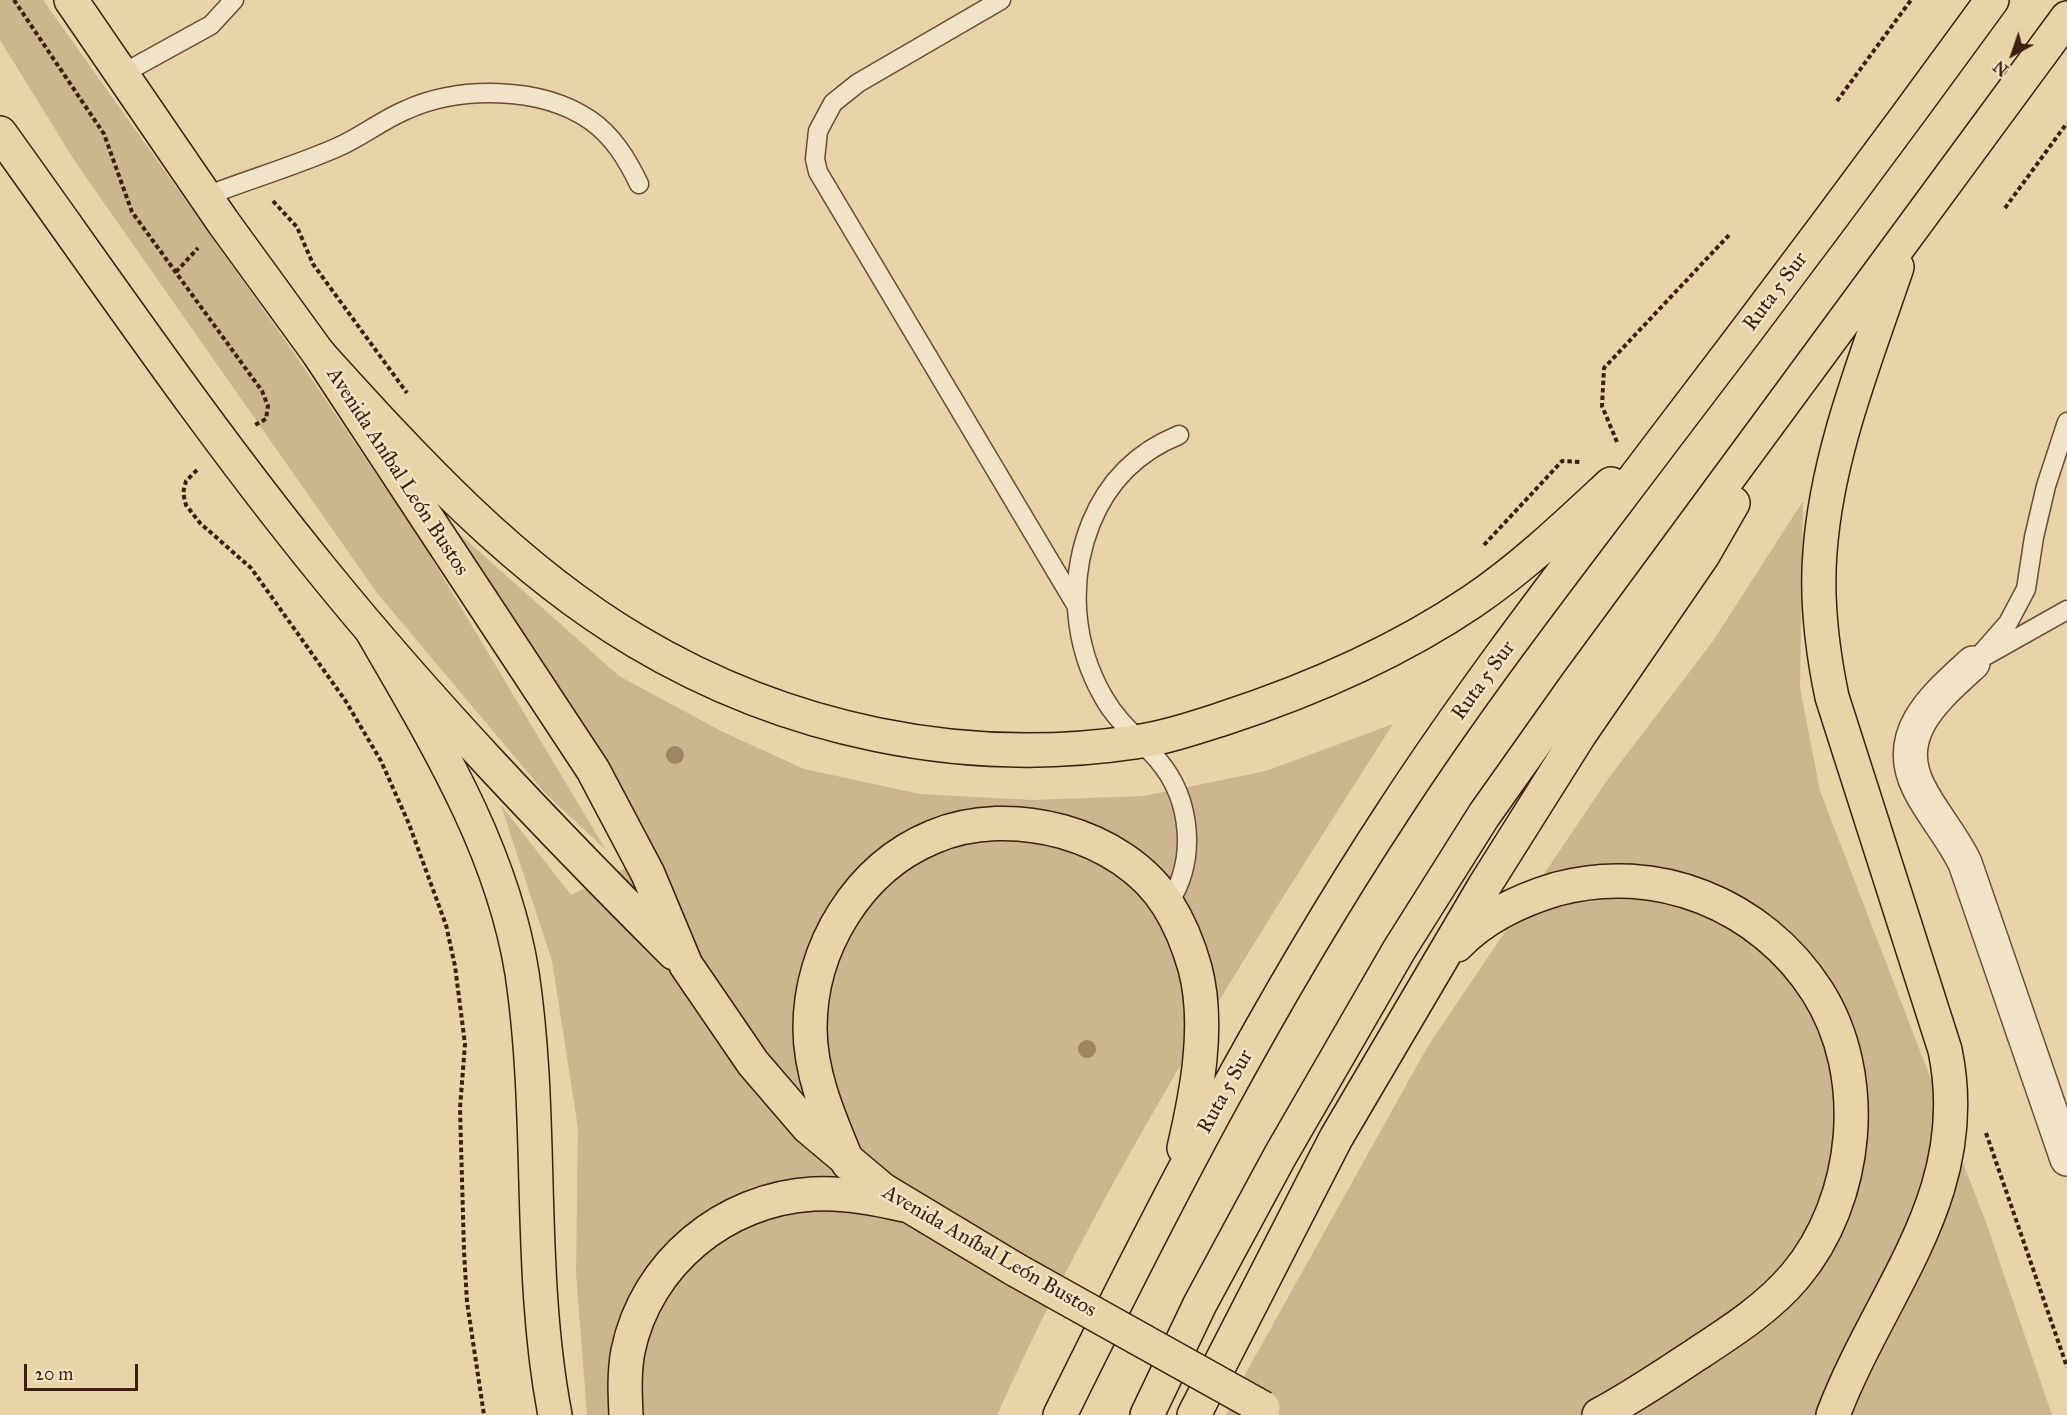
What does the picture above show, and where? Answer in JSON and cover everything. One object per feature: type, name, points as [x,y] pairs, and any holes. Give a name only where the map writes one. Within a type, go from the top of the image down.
[{"type":"main road","name":"Avenida Aníbal León Bustos","points":[[71,0],[214,209],[319,354],[593,770],[648,874],[686,965]]},
{"type":"main road","name":"Ruta 5 Sur","points":[[1060,1415],[1176,1182],[1286,985],[1396,807],[1484,680],[1898,130],[1992,0]]},
{"type":"main road","points":[[1147,1415],[1200,1304],[1253,1206],[1369,1001],[1442,881],[1528,752],[2067,18]]},
{"type":"main road","name":"Avenida Aníbal León Bustos","points":[[0,134],[224,443],[372,632],[573,853],[686,965],[772,1088],[808,1127],[848,1163],[904,1205],[1270,1411]]},
{"type":"main road","points":[[1833,1415],[1845,1386],[1916,1246],[1933,1206],[1951,1132],[1951,1077],[1945,1050],[1832,697],[1822,650],[1819,603],[1820,552],[1826,502],[1839,442],[1907,238]]},
{"type":"main road","points":[[319,354],[402,446],[473,515],[552,582],[633,640],[694,672],[755,699],[804,716],[900,740],[940,746],[1013,751],[1075,749],[1140,742],[1239,713],[1314,686],[1361,665],[1422,632],[1475,599],[1516,568],[1579,514],[1700,392]]},
{"type":"main road","points":[[1194,1415],[1336,1138],[1536,803],[1703,555],[1740,490],[1773,418]]},
{"type":"main road","points":[[372,632],[461,788],[483,838],[512,928],[522,973],[540,1292],[547,1374],[555,1415]]},
{"type":"main road","points":[[848,1163],[821,1093],[812,1053],[810,1029],[814,986],[828,943],[843,915],[862,889],[896,858],[935,836],[972,826],[1028,824],[1053,828],[1100,846],[1117,856],[1154,888],[1168,904],[1195,970],[1201,1015],[1194,1095],[1176,1182]]},
{"type":"main road","points":[[1436,969],[1480,925],[1500,912],[1541,894],[1586,883],[1612,881],[1659,884],[1699,894],[1721,903],[1778,944],[1818,993],[1833,1028],[1848,1079],[1850,1140],[1840,1195],[1816,1245],[1795,1275],[1747,1319],[1667,1374],[1599,1415]]},
{"type":"main road","points":[[626,1415],[625,1378],[628,1351],[644,1305],[669,1266],[705,1232],[744,1210],[785,1198],[814,1194],[851,1196],[904,1205]]},
{"type":"street","points":[[1973,663],[1941,692],[1919,720],[1911,747],[1913,770],[1918,787],[1956,843],[1965,863],[2067,1159]]},
{"type":"lane","points":[[122,74],[211,25],[234,0]]},
{"type":"lane","points":[[1001,0],[845,92],[824,117],[818,131],[815,159],[818,172],[1076,605]]},
{"type":"lane","points":[[214,209],[339,147],[405,110],[465,95],[500,94],[534,98],[567,107],[590,120],[611,138],[627,159],[639,184]]},
{"type":"lane","points":[[1973,663],[2008,623],[2026,589],[2034,537],[2046,486],[2067,422]]},
{"type":"lane","points":[[1168,904],[1176,892],[1186,860],[1187,834],[1183,808],[1174,784],[1159,761],[1121,723],[1093,677],[1081,640],[1076,605],[1080,557],[1093,518],[1108,490],[1137,457],[1156,444],[1179,435]]},
{"type":"lane","points":[[1973,663],[2067,610]]},
{"type":"path","points":[[14,0],[104,134],[121,174],[132,212],[262,391],[268,406],[266,419],[224,443],[186,481],[183,493],[186,505],[200,523],[251,568],[345,700],[381,761],[409,824],[446,925],[455,966],[465,1044],[460,1108],[464,1251],[467,1302],[484,1415]]},
{"type":"path","points":[[1837,101],[1911,0]]},
{"type":"path","points":[[2005,208],[2067,123]]},
{"type":"path","points":[[176,272],[214,209],[269,196],[297,227],[313,264],[412,400]]},
{"type":"path","points":[[1480,548],[1562,461],[1628,467],[1602,406],[1604,368],[1729,235]]},
{"type":"path","points":[[1983,1123],[2067,1367]]},
{"type":"shaded area","points":[[0,0],[43,0],[287,343],[420,539],[606,850],[545,793],[377,593],[76,163],[0,40]]},
{"type":"shaded area","points":[[1803,501],[1800,688],[1820,791],[1987,1225],[2052,1415],[1226,1415],[1247,1371],[1428,1046],[1608,779],[1713,641]]},
{"type":"shaded area","points":[[456,531],[619,676],[721,731],[804,769],[920,794],[1032,800],[1144,796],[1266,771],[1393,724],[1286,892],[1182,1062],[1132,1149],[1039,1325],[997,1415],[587,1415],[576,1273],[578,1128],[552,961],[501,805],[571,895],[656,853]]}]
